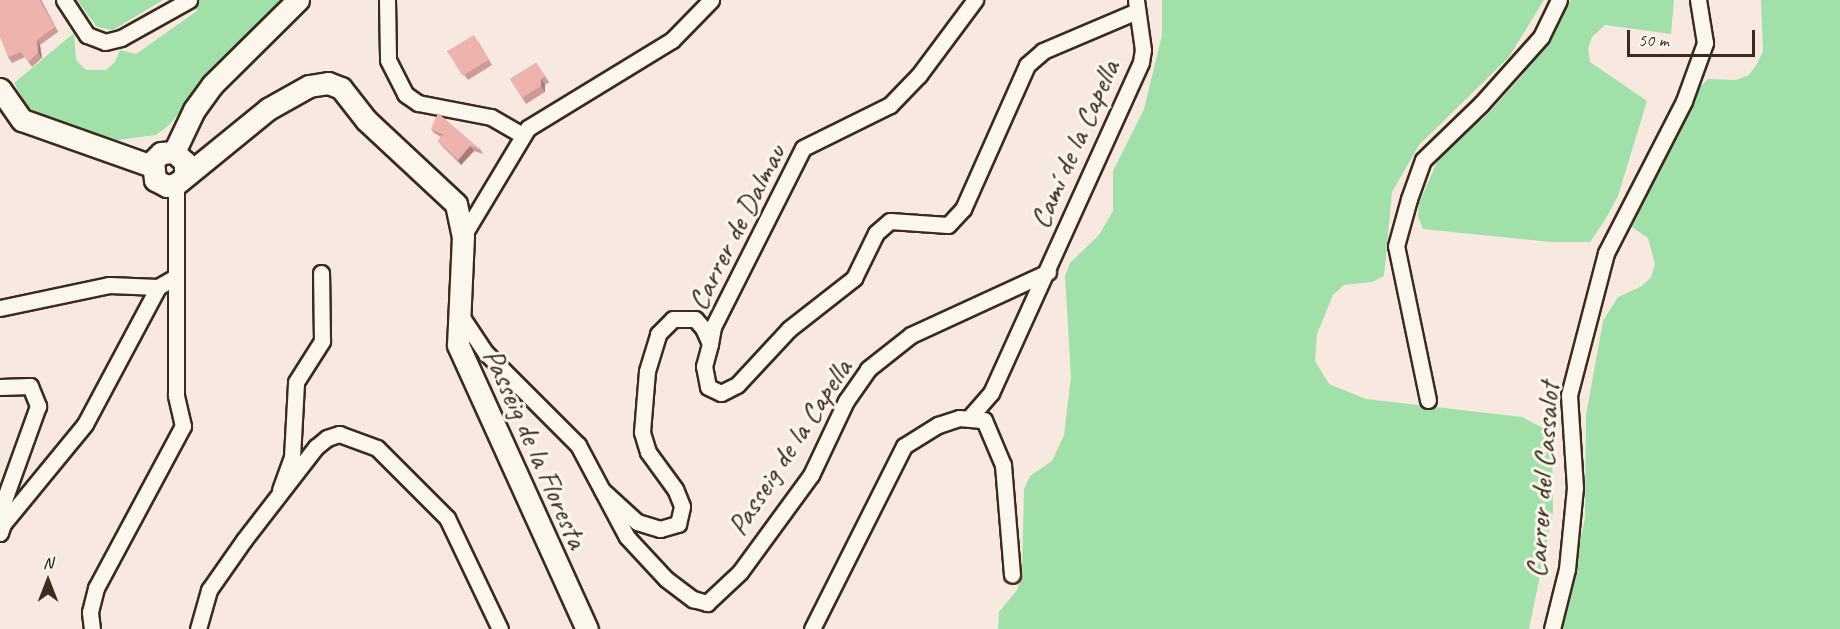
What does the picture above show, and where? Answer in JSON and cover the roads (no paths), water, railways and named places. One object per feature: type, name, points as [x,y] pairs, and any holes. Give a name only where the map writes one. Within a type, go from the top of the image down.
[{"type":"street","points":[[64,0],[87,35],[105,42],[121,38],[189,0]]},
{"type":"street","points":[[174,152],[194,110],[212,85],[298,0]]},
{"type":"street","points":[[387,0],[388,60],[405,94],[418,103],[491,117],[522,135]]},
{"type":"street","points":[[463,236],[522,135],[672,40],[711,0]]},
{"type":"street","name":"Carrer de Dalmau","points":[[975,0],[919,75],[890,105],[803,148],[713,327],[704,366],[708,387],[722,393],[737,385],[789,329],[854,278],[876,233],[890,221],[948,225],[963,209],[1027,65],[1043,51],[1137,6]]},
{"type":"street","points":[[1428,400],[1396,246],[1409,199],[1423,160],[1481,104],[1541,37],[1559,0]]},
{"type":"street","name":"Carrer del Cassalot","points":[[1552,629],[1567,568],[1575,488],[1569,395],[1606,252],[1684,101],[1705,43],[1706,28],[1698,0]]},
{"type":"street","name":"Camí de la Capella","points":[[970,417],[991,393],[1048,272],[1140,62],[1143,50],[1137,6]]},
{"type":"street","name":"Passeig de la Floresta","points":[[181,180],[268,109],[309,86],[328,83],[341,88],[366,120],[456,204],[463,236],[458,345],[476,392],[587,629]]},
{"type":"street","points":[[2,97],[22,120],[152,166]]},
{"type":"street","points":[[92,629],[90,612],[96,588],[183,426],[176,394],[175,278],[181,180],[185,162],[174,152],[161,153],[152,166],[153,175],[160,184],[181,180]]},
{"type":"street","name":"Passeig de la Capella","points":[[459,313],[485,352],[578,445],[627,537],[666,579],[693,599],[706,603],[740,572],[811,475],[846,401],[868,369],[912,335],[1048,272]]},
{"type":"street","points":[[278,496],[292,457],[296,382],[322,341],[321,273]]},
{"type":"street","points":[[0,308],[109,285],[158,287],[175,278]]},
{"type":"street","points":[[1,520],[85,424],[158,287]]},
{"type":"street","points":[[602,490],[637,522],[660,529],[678,524],[682,506],[675,489],[648,452],[642,432],[647,371],[658,334],[673,319],[695,319],[710,344]]},
{"type":"street","points":[[0,387],[30,386],[38,406],[1,520]]},
{"type":"street","points":[[812,629],[904,446],[938,425],[970,417],[984,420],[1003,465],[1012,575]]},
{"type":"street","points":[[198,629],[209,590],[278,496],[327,438],[339,434],[377,448],[447,518],[500,629]]}]
